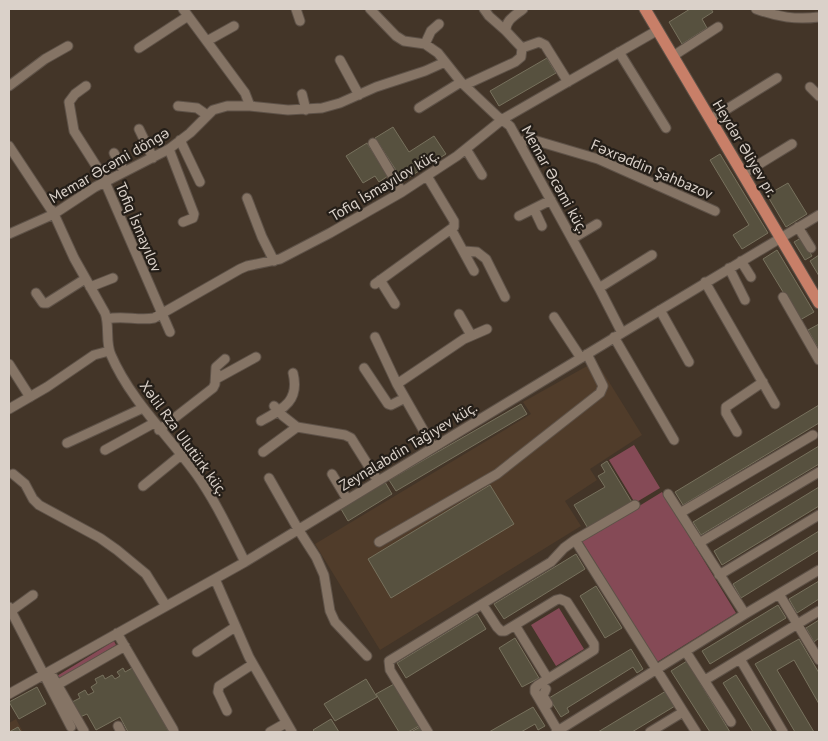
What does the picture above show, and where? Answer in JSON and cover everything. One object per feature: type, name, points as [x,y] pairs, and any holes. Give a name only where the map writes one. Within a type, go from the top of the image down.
[{"type":"main road","name":"Heydər Əliyev pr.","points":[[645,9],[819,302]]},
{"type":"street","points":[[296,9],[300,21]]},
{"type":"street","name":"Memar Əcəmi küç.","points":[[370,9],[396,36],[404,41],[425,44],[438,53],[463,83],[490,110],[510,126],[599,288],[618,335],[674,440]]},
{"type":"street","points":[[419,108],[463,83],[515,62],[522,55],[522,48],[484,9]]},
{"type":"street","points":[[506,31],[507,22],[524,9]]},
{"type":"street","points":[[756,9],[788,18],[819,18]]},
{"type":"street","points":[[139,48],[186,13],[245,93],[250,106]]},
{"type":"street","points":[[425,44],[431,31],[439,24]]},
{"type":"street","points":[[207,42],[234,26]]},
{"type":"street","points":[[673,56],[718,27]]},
{"type":"street","name":"Tofiq İsmayılov küç.","points":[[107,319],[119,317],[146,320],[162,315],[240,269],[274,261],[330,233],[427,176],[466,149],[503,119],[658,30]]},
{"type":"street","points":[[522,48],[539,42],[545,45],[568,82]]},
{"type":"street","points":[[9,86],[44,59],[68,46]]},
{"type":"street","points":[[619,52],[666,128]]},
{"type":"street","points":[[340,60],[358,95]]},
{"type":"street","name":"Memar Əcəmi döngə","points":[[9,234],[54,214],[104,182],[168,149],[190,133],[213,110],[250,106],[306,110],[331,106],[445,62]]},
{"type":"street","points":[[711,119],[777,78]]},
{"type":"street","name":"Tofiq İsmayılov","points":[[86,86],[75,94],[69,102],[72,124],[104,182],[170,332]]},
{"type":"street","points":[[810,87],[819,96]]},
{"type":"street","points":[[302,94],[306,110]]},
{"type":"street","points":[[178,106],[197,108],[207,115]]},
{"type":"street","points":[[139,129],[153,158]]},
{"type":"street","points":[[180,140],[200,182]]},
{"type":"street","name":"Fəxrəddin Şahbazov","points":[[519,140],[537,141],[598,159],[715,210]]},
{"type":"street","points":[[374,143],[402,192]]},
{"type":"street","points":[[743,174],[792,144]]},
{"type":"street","name":"Xəlil Rza Ulutürk küç.","points":[[9,146],[54,214],[87,283],[107,319],[109,351],[116,364],[156,426],[205,487],[245,562]]},
{"type":"street","points":[[168,149],[194,214],[193,218],[183,222]]},
{"type":"street","points":[[466,149],[482,175]]},
{"type":"street","points":[[114,153],[124,171]]},
{"type":"street","points":[[395,304],[378,282],[454,226],[454,221],[427,176]]},
{"type":"street","points":[[247,198],[262,237],[274,261]]},
{"type":"street","points":[[519,216],[551,200]]},
{"type":"street","points":[[534,209],[542,226]]},
{"type":"street","name":"Zeynalabdin Tağıyev küç.","points":[[9,694],[245,562],[705,282],[819,215]]},
{"type":"street","points":[[572,239],[598,224]]},
{"type":"street","points":[[798,227],[812,248]]},
{"type":"street","points":[[451,229],[474,271]]},
{"type":"street","points":[[464,251],[477,252],[486,260],[506,297]]},
{"type":"street","points":[[599,288],[652,255]]},
{"type":"street","points":[[741,261],[751,277]]},
{"type":"street","points":[[729,268],[745,300]]},
{"type":"street","points":[[36,293],[47,303],[87,283],[113,278]]},
{"type":"street","points":[[705,282],[775,404]]},
{"type":"street","points":[[783,297],[819,360]]},
{"type":"street","points":[[660,310],[689,362]]},
{"type":"street","points":[[459,314],[471,335]]},
{"type":"street","points":[[379,542],[497,474],[600,393],[603,386],[584,356],[554,317]]},
{"type":"street","points":[[397,384],[471,335],[487,329]]},
{"type":"street","points":[[375,338],[397,384],[433,447]]},
{"type":"street","points":[[9,409],[94,355],[109,351]]},
{"type":"street","points":[[216,379],[256,357]]},
{"type":"street","points":[[105,450],[156,426],[213,388],[216,379],[216,367],[225,359]]},
{"type":"street","points":[[9,364],[30,397]]},
{"type":"street","points":[[364,368],[388,404],[391,405],[405,398]]},
{"type":"street","points":[[261,421],[294,395],[295,381],[293,373]]},
{"type":"street","points":[[737,432],[726,413],[726,407],[764,382]]},
{"type":"street","points":[[67,443],[143,408]]},
{"type":"street","points":[[276,409],[297,427],[345,435],[351,438],[378,480]]},
{"type":"street","points":[[263,452],[297,427]]},
{"type":"street","points":[[680,513],[813,436]]},
{"type":"street","points":[[143,486],[181,455]]},
{"type":"street","points":[[699,543],[819,472]]},
{"type":"street","points":[[13,474],[25,484],[33,499],[39,505],[100,538],[146,574],[166,606]]},
{"type":"street","points":[[332,474],[347,499]]},
{"type":"street","points":[[268,478],[316,557],[324,575],[330,611],[335,622],[367,656]]},
{"type":"street","points":[[668,494],[745,614]]},
{"type":"street","points":[[428,732],[390,670],[389,661],[551,562],[564,548],[575,540],[635,505]]},
{"type":"street","points":[[719,575],[819,515]]},
{"type":"street","points":[[575,540],[696,732]]},
{"type":"street","points":[[559,730],[819,570]]},
{"type":"street","points":[[215,579],[253,664],[292,732]]},
{"type":"street","points":[[779,594],[818,654]]},
{"type":"street","points":[[33,595],[10,609],[47,674],[71,727]]},
{"type":"street","points":[[482,604],[500,631],[515,625],[556,600],[564,600],[594,644],[594,650],[535,688],[535,692],[559,730]]},
{"type":"street","points":[[705,680],[819,611]]},
{"type":"street","points":[[515,625],[548,679]]},
{"type":"street","points":[[197,652],[235,627]]},
{"type":"street","points":[[117,633],[174,732]]},
{"type":"street","points":[[57,685],[125,646]]},
{"type":"street","points":[[686,652],[731,722]]},
{"type":"street","points":[[740,659],[783,732]]},
{"type":"street","points":[[227,711],[218,692],[219,686],[253,664]]},
{"type":"street","points":[[47,674],[57,685],[84,731]]},
{"type":"street","points":[[546,689],[543,696],[559,730]]},
{"type":"street","points":[[650,732],[683,712]]},
{"type":"street","points":[[270,732],[286,723]]},
{"type":"shaded area","points":[[596,361],[642,435],[590,469],[597,480],[565,501],[581,526],[380,650],[315,544],[531,414],[523,402]]},
{"type":"shaded area","points":[[634,445],[660,488],[635,503],[609,460]]},
{"type":"shaded area","points":[[662,492],[736,613],[657,662],[582,541]]},
{"type":"shaded area","points":[[559,608],[584,649],[556,666],[531,625]]},
{"type":"shaded area","points":[[114,641],[116,645],[59,679],[57,676]]},
{"type":"shaded area","points":[[16,719],[23,732],[9,732],[9,723]]},
{"type":"building","points":[[690,9],[711,9],[713,12],[702,19],[707,28],[682,44],[669,22]]},
{"type":"building","points":[[547,58],[556,73],[499,106],[490,91]]},
{"type":"building","points":[[393,127],[409,152],[434,136],[446,154],[403,181],[375,138]]},
{"type":"building","points":[[367,143],[388,176],[379,182],[375,176],[363,183],[346,156]]},
{"type":"building","points":[[720,154],[768,233],[742,249],[733,235],[749,225],[710,160]]},
{"type":"building","points":[[788,183],[807,214],[786,227],[767,195]]},
{"type":"building","points":[[801,238],[812,256],[805,260],[794,242]]},
{"type":"building","points":[[777,250],[814,312],[800,320],[763,259]]},
{"type":"building","points":[[819,255],[819,276],[810,261]]},
{"type":"building","points":[[819,324],[819,350],[808,330]]},
{"type":"building","points":[[521,404],[527,414],[396,491],[389,480]]},
{"type":"building","points":[[819,405],[819,423],[683,505],[675,492]]},
{"type":"building","points":[[819,446],[819,464],[701,535],[693,522]]},
{"type":"building","points":[[607,461],[633,504],[589,530],[574,505],[605,487],[598,476],[605,472],[601,465]]},
{"type":"building","points":[[385,482],[392,494],[348,521],[341,509]]},
{"type":"building","points":[[490,485],[514,524],[391,598],[368,559]]},
{"type":"building","points":[[819,487],[819,506],[722,565],[714,551]]},
{"type":"building","points":[[819,531],[819,550],[741,598],[733,584]]},
{"type":"building","points":[[576,554],[585,569],[504,619],[494,604]]},
{"type":"building","points":[[819,581],[819,599],[797,613],[789,599]]},
{"type":"building","points":[[596,586],[622,628],[605,638],[580,596]]},
{"type":"building","points":[[778,605],[786,618],[710,664],[702,651]]},
{"type":"building","points":[[477,614],[486,629],[406,678],[397,663]]},
{"type":"building","points":[[819,620],[819,638],[814,642],[806,628]]},
{"type":"building","points":[[515,638],[539,678],[522,687],[499,648]]},
{"type":"building","points":[[799,639],[819,673],[819,704],[794,660],[777,670],[814,732],[795,732],[755,664]]},
{"type":"building","points":[[631,649],[643,669],[637,673],[633,667],[567,708],[569,712],[561,717],[549,698]]},
{"type":"building","points":[[687,661],[730,732],[710,732],[671,671]]},
{"type":"building","points":[[134,667],[169,732],[128,732],[120,717],[96,730],[87,714],[80,717],[72,702],[80,698],[78,694],[85,690],[88,695],[94,692],[91,687],[97,683],[95,679],[103,675],[105,679],[112,675],[115,679],[120,676],[117,672],[123,668],[125,672]]},
{"type":"building","points":[[736,675],[772,732],[753,732],[723,683]]},
{"type":"building","points":[[366,679],[377,697],[335,721],[324,704]]},
{"type":"building","points":[[394,684],[419,726],[408,732],[399,732],[376,694]]},
{"type":"building","points":[[37,687],[46,704],[19,719],[9,702]]},
{"type":"building","points":[[666,691],[675,706],[632,732],[598,732]]},
{"type":"building","points":[[533,707],[545,726],[538,730],[535,724],[521,732],[489,732]]},
{"type":"building","points":[[331,719],[339,732],[315,732],[313,730]]},
{"type":"building","points":[[18,727],[21,732],[9,732]]},
{"type":"building","points":[[420,727],[423,732],[411,732]]}]
